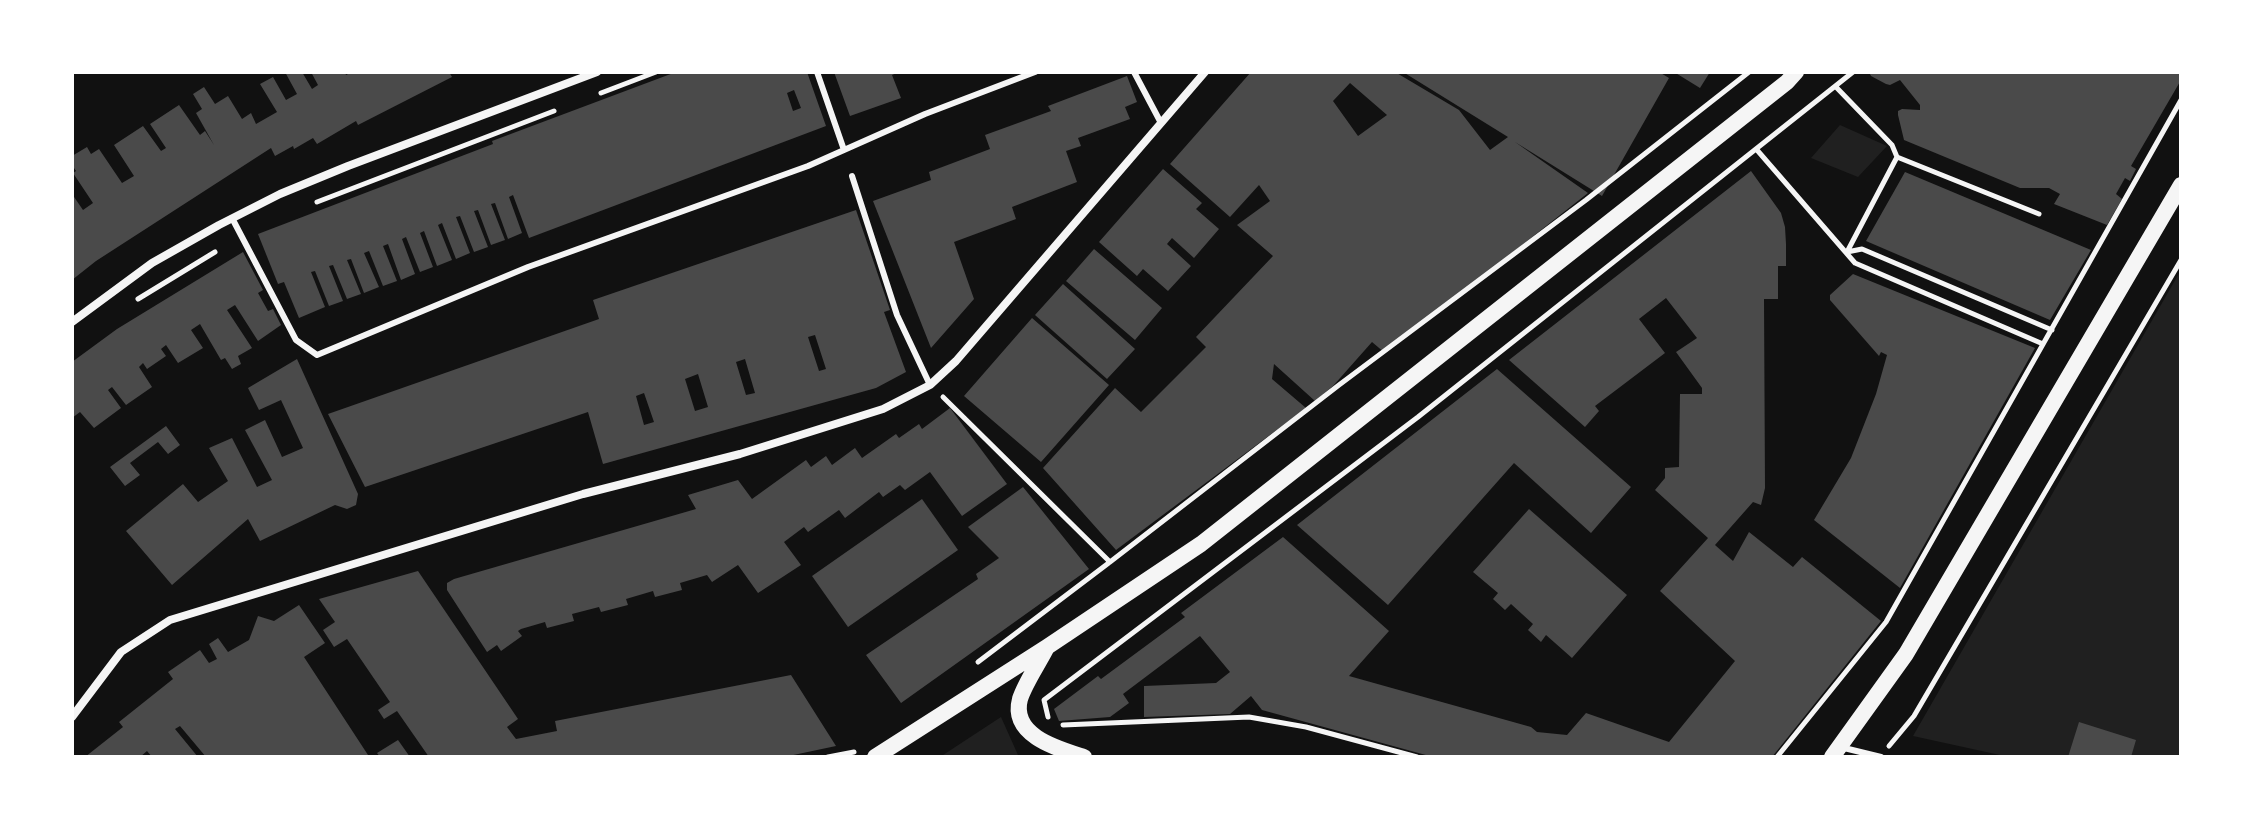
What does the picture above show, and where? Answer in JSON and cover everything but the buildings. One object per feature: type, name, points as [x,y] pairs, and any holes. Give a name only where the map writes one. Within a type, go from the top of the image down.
[{"type":"main road","points":[[875,757],[1201,544],[1697,155],[1796,72]]},
{"type":"main road","points":[[1836,752],[1906,654],[2181,185]]},
{"type":"main road","points":[[1047,647],[1020,700],[1020,716],[1036,738],[1084,757]]},
{"type":"street","points":[[72,322],[152,263],[280,194],[597,72]]},
{"type":"street","points":[[72,717],[121,652],[170,620],[583,494],[754,450],[883,409],[930,385],[956,361],[1205,72]]},
{"type":"lane","points":[[817,72],[844,150]]},
{"type":"lane","points":[[232,218],[296,340],[317,355],[528,267],[808,166],[925,114],[1035,72]]},
{"type":"lane","points":[[1134,72],[1161,123]]},
{"type":"lane","points":[[852,176],[897,315],[930,385]]},
{"type":"lane","points":[[1836,752],[1881,757]]},
{"type":"path","points":[[598,94],[656,72]]},
{"type":"path","points":[[972,666],[1586,200],[1749,72]]},
{"type":"path","points":[[1417,757],[1306,727],[1249,717],[1050,726],[1044,700],[1418,417],[1853,72]]},
{"type":"path","points":[[1836,87],[1892,145],[1897,157],[2039,214]]},
{"type":"path","points":[[1777,757],[1886,622],[2181,100]]},
{"type":"path","points":[[304,207],[568,106]]},
{"type":"path","points":[[1757,150],[1855,263],[2043,344]]},
{"type":"path","points":[[1847,252],[1897,157]]},
{"type":"path","points":[[130,304],[241,235]]},
{"type":"path","points":[[1847,252],[1862,249],[2052,330]]},
{"type":"path","points":[[1881,757],[1914,716],[2181,260]]},
{"type":"path","points":[[930,385],[1110,562]]},
{"type":"path","points":[[828,757],[858,751]]},
{"type":"shaded area","points":[[1840,125],[1887,146],[1858,177],[1811,158]]},
{"type":"shaded area","points":[[2181,270],[2181,757],[2009,757],[1913,736]]},
{"type":"shaded area","points":[[1001,717],[1018,755],[940,757]]}]
